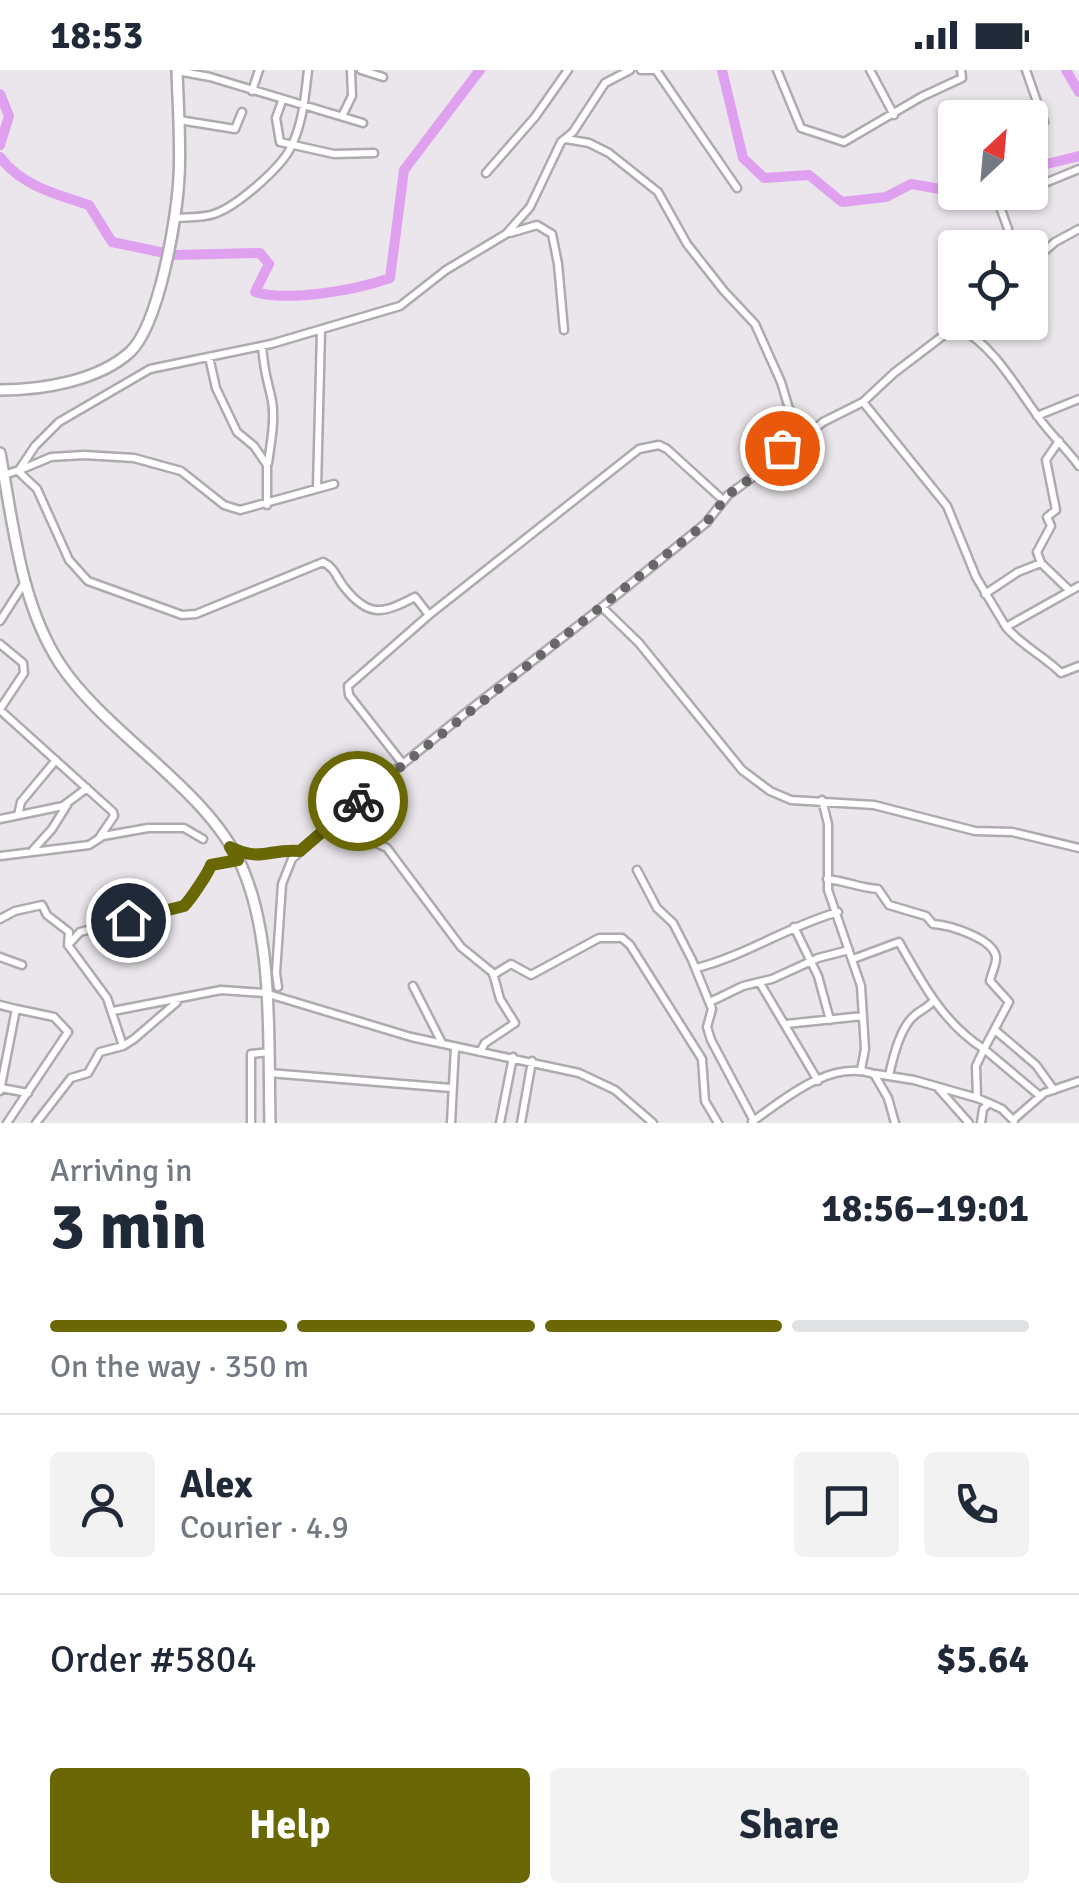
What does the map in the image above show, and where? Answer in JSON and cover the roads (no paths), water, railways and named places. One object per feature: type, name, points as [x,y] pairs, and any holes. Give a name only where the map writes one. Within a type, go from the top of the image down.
[{"type":"street","points":[[252,92],[259,70]]},
{"type":"street","points":[[173,218],[218,213],[281,162],[292,146],[304,108],[308,70]]},
{"type":"street","points":[[342,116],[352,96],[351,70]]},
{"type":"street","points":[[486,174],[535,117],[568,70]]},
{"type":"street","points":[[506,234],[530,207],[564,139],[606,83],[630,70]]},
{"type":"street","points":[[640,70],[656,70],[736,188]]},
{"type":"street","points":[[777,70],[797,122],[809,132],[846,142],[915,100],[962,78],[961,70]]},
{"type":"street","points":[[870,70],[894,115]]},
{"type":"street","points":[[1026,70],[1036,100]]},
{"type":"street","points":[[0,390],[76,380],[130,352],[145,333],[156,304],[179,181],[177,71],[207,76],[304,108],[362,122]]},
{"type":"street","points":[[366,71],[382,77]]},
{"type":"street","points":[[282,101],[276,118],[281,133],[278,140],[334,154],[374,153]]},
{"type":"street","points":[[178,120],[235,129],[242,112]]},
{"type":"street","points":[[564,139],[604,150],[655,188],[687,244],[755,324],[790,412],[787,437],[775,461]]},
{"type":"street","points":[[1048,182],[1079,169]]},
{"type":"street","points":[[19,471],[44,435],[78,410],[150,369],[262,346],[400,306],[446,270],[506,234],[537,225],[552,234],[564,330]]},
{"type":"street","points":[[1048,248],[1079,229]]},
{"type":"street","points":[[317,488],[321,331]]},
{"type":"street","points":[[278,987],[282,884],[289,864],[300,851],[706,523],[723,500],[793,450],[823,422],[863,402],[938,340]]},
{"type":"street","points":[[979,340],[1079,466]]},
{"type":"street","points":[[262,346],[264,382],[271,394],[272,413],[267,505]]},
{"type":"street","points":[[209,357],[216,388],[237,432],[268,465]]},
{"type":"street","points":[[1037,416],[1079,398]]},
{"type":"street","points":[[863,402],[947,506],[985,594],[1006,627],[1034,655],[1061,673],[1079,666]]},
{"type":"street","points":[[1059,442],[1046,460],[1056,510],[1047,517],[1051,526],[1038,550],[1041,563],[1069,590]]},
{"type":"street","points":[[404,764],[349,695],[348,686],[430,615],[640,448],[659,445],[667,449],[723,500]]},
{"type":"street","points":[[0,453],[26,582],[63,668],[172,778],[238,860],[256,908],[269,1052],[270,1123]]},
{"type":"street","points":[[4,475],[51,456],[134,458],[181,471],[237,510],[334,484]]},
{"type":"street","points":[[19,471],[37,488],[78,572],[102,588],[191,615],[323,562],[333,567],[348,591],[374,612],[386,612],[416,597],[430,615]]},
{"type":"street","points":[[985,594],[1021,570],[1041,563]]},
{"type":"street","points":[[0,621],[26,582]]},
{"type":"street","points":[[1006,627],[1079,586]]},
{"type":"street","points":[[602,607],[639,643],[752,780],[792,800],[874,805],[975,831],[1012,832],[1079,848]]},
{"type":"street","points":[[0,644],[20,660],[24,672],[0,710],[114,814],[99,838],[89,845],[0,856]]},
{"type":"street","points":[[18,815],[21,802],[56,760]]},
{"type":"street","points":[[32,851],[52,830],[68,804],[87,788]]},
{"type":"street","points":[[822,800],[828,824],[827,879],[861,986],[865,1049],[861,1070]]},
{"type":"street","points":[[0,819],[68,804]]},
{"type":"street","points":[[340,816],[361,836],[387,848],[461,947],[494,974],[499,996],[515,1023],[485,1043],[480,1052]]},
{"type":"street","points":[[99,838],[153,828],[184,828],[203,840]]},
{"type":"street","points":[[230,847],[254,856],[300,851]]},
{"type":"street","points":[[73,933],[179,908],[188,902],[211,865],[238,860]]},
{"type":"street","points":[[638,870],[656,908],[676,928],[696,968],[712,1012],[708,1031],[753,1122],[841,1071],[889,1075],[976,1098],[997,1105],[1014,1121],[1040,1096],[1079,1081]]},
{"type":"street","points":[[827,879],[851,882],[863,890],[880,890],[896,909],[926,916],[933,924],[959,928],[994,953],[990,981],[1010,1000],[976,1066],[976,1098]]},
{"type":"street","points":[[0,919],[15,910],[39,905],[73,933]]},
{"type":"street","points":[[696,968],[838,912]]},
{"type":"street","points":[[794,927],[830,1020]]},
{"type":"street","points":[[73,933],[68,946],[114,1010],[124,1046]]},
{"type":"street","points":[[494,974],[510,964],[530,975],[599,938],[622,938],[702,1059],[705,1101],[718,1123]]},
{"type":"street","points":[[853,959],[900,942],[934,1000],[960,1033],[1040,1096]]},
{"type":"street","points":[[710,1002],[743,986],[782,976],[810,961],[850,950]]},
{"type":"street","points":[[0,958],[22,965]]},
{"type":"street","points":[[264,978],[289,1000]]},
{"type":"street","points":[[760,982],[818,1081]]},
{"type":"street","points":[[413,986],[442,1044]]},
{"type":"street","points":[[114,1010],[221,990],[265,993],[362,1024],[532,1061],[599,1080],[630,1100],[654,1123]]},
{"type":"street","points":[[36,1123],[72,1078],[88,1073],[100,1052],[124,1046],[179,1000]]},
{"type":"street","points":[[889,1075],[894,1054],[912,1018],[934,1000]]},
{"type":"street","points":[[0,1004],[58,1018],[68,1032],[7,1123]]},
{"type":"street","points":[[16,1009],[0,1090],[28,1093]]},
{"type":"street","points":[[785,1024],[863,1016]]},
{"type":"street","points":[[995,1030],[1029,1058],[1054,1090]]},
{"type":"street","points":[[451,1123],[455,1047]]},
{"type":"street","points":[[251,1123],[251,1054],[269,1052]]},
{"type":"street","points":[[500,1123],[513,1058]]},
{"type":"street","points":[[521,1123],[532,1061]]},
{"type":"street","points":[[269,1073],[451,1088]]},
{"type":"street","points":[[874,1074],[891,1106],[895,1123]]},
{"type":"street","points":[[938,1088],[968,1123]]},
{"type":"street","points":[[981,1123],[983,1109],[990,1104]]},
{"type":"waterway","points":[[0,157],[29,182],[89,205],[112,242],[174,255],[260,253],[269,264],[255,292],[269,295],[304,295],[359,287],[390,278],[404,170],[480,70]]},
{"type":"waterway","points":[[722,70],[743,158],[764,178],[809,175],[842,202],[886,197],[911,184],[938,189]]},
{"type":"waterway","points":[[1066,70],[1079,92]]},
{"type":"waterway","points":[[0,94],[9,116],[0,145]]},
{"type":"waterway","points":[[1048,164],[1079,156]]}]
